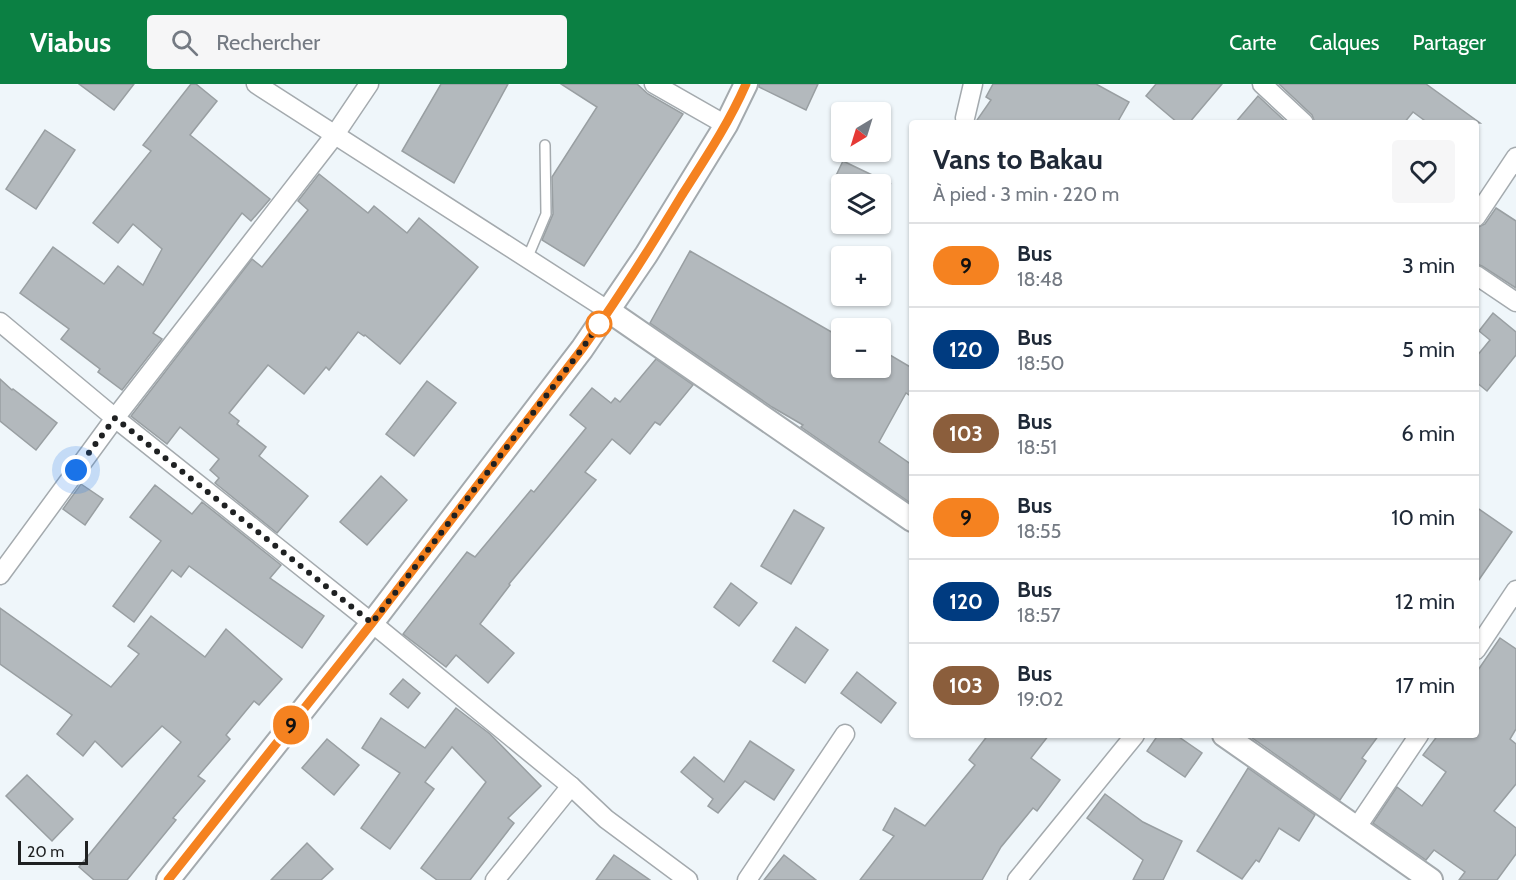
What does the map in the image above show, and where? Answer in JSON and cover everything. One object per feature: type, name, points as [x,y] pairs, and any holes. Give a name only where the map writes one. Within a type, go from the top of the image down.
[{"type":"street","points":[[256,84],[609,311],[909,518]]},
{"type":"street","points":[[0,575],[115,418],[334,136],[369,84]]},
{"type":"street","points":[[654,84],[726,125]]},
{"type":"street","points":[[168,880],[372,623],[609,311],[726,125],[746,84]]},
{"type":"street","points":[[965,118],[973,84]]},
{"type":"street","points":[[1262,84],[1301,120]]},
{"type":"street","points":[[1479,213],[1516,157]]},
{"type":"street","points":[[1479,277],[1516,302]]},
{"type":"street","points":[[0,322],[115,418],[372,623],[571,786],[606,819],[688,880]]},
{"type":"street","points":[[1479,646],[1516,590]]},
{"type":"street","points":[[747,880],[845,734]]},
{"type":"street","points":[[1017,880],[1133,738]]},
{"type":"street","points":[[1228,738],[1431,880]]},
{"type":"street","points":[[1357,827],[1417,738]]},
{"type":"street","points":[[495,880],[571,786]]},
{"type":"lane","points":[[527,259],[546,214],[545,145]]},
{"type":"building","points":[[79,84],[134,84],[114,110]]},
{"type":"building","points":[[191,84],[196,84],[217,101],[190,135],[270,199],[251,221],[242,213],[153,333],[162,339],[122,390],[98,372],[100,369],[61,339],[69,329],[20,293],[53,247],[104,284],[118,266],[143,285],[162,249],[133,224],[118,243],[93,223],[151,151],[143,145]]},
{"type":"building","points":[[441,84],[508,84],[454,183],[402,151]]},
{"type":"building","points":[[561,84],[637,84],[648,94],[683,114],[584,266],[542,240],[553,214],[552,177],[597,107]]},
{"type":"building","points":[[759,84],[818,84],[806,110],[759,87]]},
{"type":"building","points":[[993,84],[1096,84],[1129,102],[1119,120],[977,120],[991,100],[986,97]]},
{"type":"building","points":[[1156,84],[1222,84],[1192,120],[1174,120],[1146,96]]},
{"type":"building","points":[[1279,84],[1426,84],[1476,120],[1424,120],[1413,112],[1406,120],[1314,120],[1312,115]]},
{"type":"building","points":[[1258,96],[1284,120],[1238,120]]},
{"type":"building","points":[[45,130],[75,150],[36,209],[6,189]]},
{"type":"building","points":[[843,162],[845,162],[870,174],[837,174]]},
{"type":"building","points":[[319,174],[368,213],[374,206],[407,233],[419,218],[478,267],[400,364],[365,335],[358,332],[329,370],[326,367],[304,394],[268,365],[229,413],[239,421],[237,424],[266,447],[259,456],[308,496],[277,533],[215,483],[219,478],[210,470],[219,459],[180,427],[167,444],[131,416],[252,259],[262,267],[308,210],[298,201]]},
{"type":"building","points":[[1496,208],[1516,221],[1516,288],[1479,265],[1479,227],[1485,224]]},
{"type":"building","points":[[690,251],[831,332],[831,378],[891,378],[891,356],[909,366],[909,395],[906,393],[879,442],[909,463],[909,502],[801,427],[803,425],[772,407],[650,323]]},
{"type":"building","points":[[1493,313],[1516,332],[1516,355],[1487,391],[1479,384],[1479,353],[1490,340],[1479,331]]},
{"type":"building","points":[[656,359],[693,385],[660,425],[655,422],[630,454],[612,439],[585,472],[596,480],[509,584],[480,624],[514,653],[488,683],[456,655],[446,667],[403,634],[467,552],[475,557],[531,490],[534,492],[586,428],[570,415],[592,388],[611,403],[615,398],[620,402]]},
{"type":"building","points":[[0,379],[57,423],[36,450],[0,421]]},
{"type":"building","points":[[427,381],[456,403],[414,456],[386,434]]},
{"type":"building","points":[[381,476],[407,500],[367,545],[340,522]]},
{"type":"building","points":[[81,484],[103,499],[85,525],[63,509]]},
{"type":"building","points":[[155,485],[192,514],[202,502],[281,565],[270,578],[324,616],[302,648],[189,566],[181,577],[172,570],[134,622],[113,606],[161,541],[130,517]]},
{"type":"building","points":[[1479,509],[1512,532],[1479,580]]},
{"type":"building","points":[[794,510],[824,528],[791,584],[761,566]]},
{"type":"building","points":[[731,583],[757,603],[739,626],[714,607]]},
{"type":"building","points":[[0,608],[111,687],[139,654],[128,646],[151,616],[205,657],[226,629],[282,679],[259,705],[254,701],[226,735],[230,739],[198,776],[205,781],[173,818],[176,820],[127,880],[94,880],[79,867],[181,742],[162,726],[122,767],[95,741],[83,756],[57,734],[72,715],[0,664]]},
{"type":"building","points":[[796,627],[828,650],[805,683],[773,661]]},
{"type":"building","points":[[1500,638],[1516,649],[1516,729],[1510,739],[1516,744],[1516,784],[1494,811],[1516,828],[1516,854],[1497,880],[1459,880],[1465,872],[1434,850],[1426,860],[1373,823],[1397,787],[1422,806],[1446,772],[1423,755],[1436,738],[1479,738],[1479,669]]},
{"type":"building","points":[[857,672],[896,703],[881,723],[841,693]]},
{"type":"building","points":[[403,679],[420,693],[408,708],[390,694]]},
{"type":"building","points":[[456,708],[490,734],[541,786],[508,818],[514,823],[470,880],[437,880],[421,868],[486,782],[452,747],[425,782],[434,789],[390,849],[361,828],[400,773],[362,748],[381,718],[425,748]]},
{"type":"building","points":[[986,738],[1047,738],[1031,758],[1060,780],[1037,811],[1033,808],[1001,847],[982,880],[860,880],[894,836],[883,830],[895,808],[925,826],[975,765],[969,760]]},
{"type":"building","points":[[1156,738],[1180,738],[1202,753],[1185,777],[1147,751]]},
{"type":"building","points":[[1252,738],[1377,738],[1362,758],[1366,761],[1340,800]]},
{"type":"building","points":[[327,739],[359,765],[334,795],[302,768]]},
{"type":"building","points":[[750,741],[794,770],[774,800],[745,781],[718,813],[708,806],[713,799],[681,772],[694,757],[724,782]]},
{"type":"building","points":[[1248,768],[1315,815],[1299,841],[1279,828],[1259,862],[1256,860],[1242,879],[1197,851]]},
{"type":"building","points":[[27,775],[73,819],[52,841],[6,796]]},
{"type":"building","points":[[1105,794],[1143,822],[1182,841],[1163,880],[1133,880],[1143,860],[1087,818]]},
{"type":"building","points":[[307,843],[333,869],[321,880],[271,880]]},
{"type":"building","points":[[614,855],[650,880],[596,880]]},
{"type":"building","points":[[784,855],[816,880],[764,880]]},
{"type":"bus line","name":"9","points":[[168,880],[372,623],[582,349],[669,218],[726,125],[746,84]]},
{"type":"route","points":[[76,470],[115,418],[372,623],[599,324]]}]
